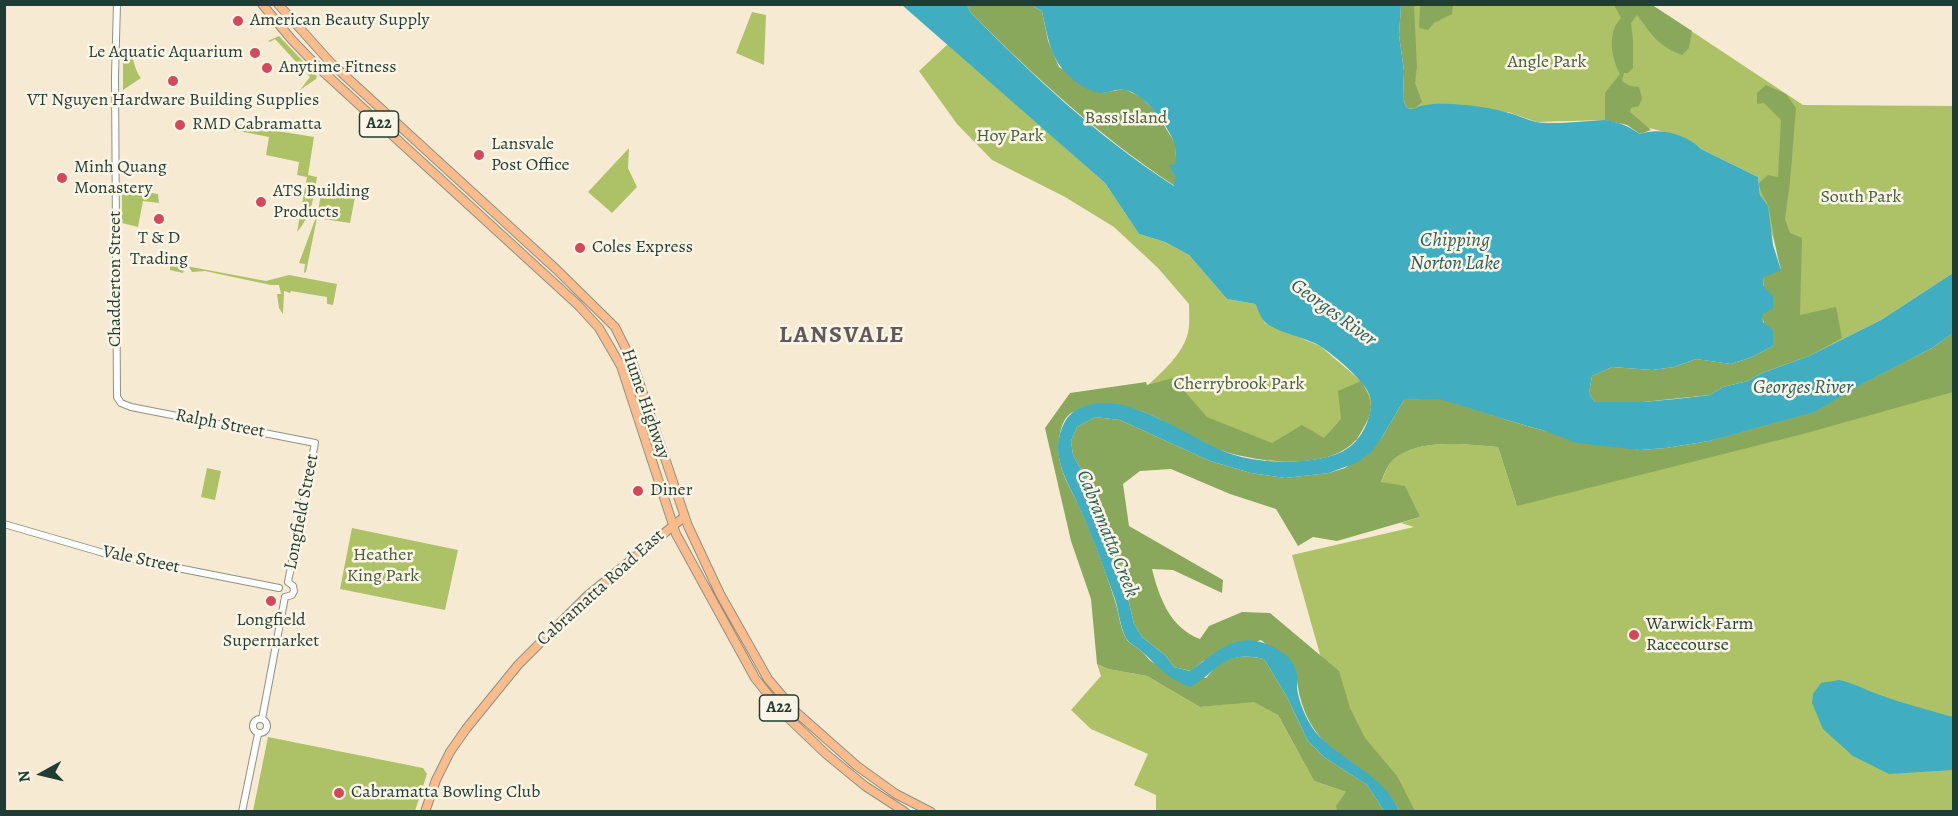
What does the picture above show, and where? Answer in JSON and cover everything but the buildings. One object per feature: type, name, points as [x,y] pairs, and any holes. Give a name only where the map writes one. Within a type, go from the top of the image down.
[{"type":"highway","name":"Hume Highway","points":[[262,4],[319,68],[578,305],[599,328],[618,359],[628,384],[673,524],[688,557],[746,662],[772,701],[803,733],[876,794],[906,812]]},
{"type":"highway","name":"Hume Highway","points":[[278,4],[331,63],[556,269],[615,327],[629,354],[646,398],[684,517],[720,594],[754,655],[780,695],[816,731],[876,781],[931,812]]},
{"type":"main road","name":"Cabramatta Road East","points":[[425,812],[436,780],[450,752],[518,665],[579,603],[684,517]]},
{"type":"street","name":"Chadderton Street","points":[[117,4],[115,76],[116,391],[119,400],[125,405]]},
{"type":"street","name":"Ralph Street","points":[[125,405],[315,443]]},
{"type":"street","name":"Longfield Street","points":[[288,582],[315,443]]},
{"type":"street","name":"Vale Street","points":[[4,524],[107,554],[279,588]]},
{"type":"street","points":[[288,582],[293,586],[294,591],[292,595],[285,597],[281,595],[279,588],[288,582]]},
{"type":"street","points":[[242,812],[258,734],[264,733],[267,729],[266,722],[262,719],[285,597]]},
{"type":"green space","points":[[1420,4],[1453,5],[1452,14],[1434,23],[1428,30],[1419,28]]},
{"type":"green space","name":"Bass Island","points":[[967,5],[1031,5],[1042,11],[1048,41],[1059,67],[1102,93],[1124,89],[1141,97],[1155,111],[1175,143],[1175,165],[1170,165],[1175,177],[1175,186],[1120,147],[1068,105],[995,37],[971,13]]},
{"type":"green space","name":"South Park","points":[[1401,5],[1652,5],[1803,105],[1953,106],[1953,273],[1881,320],[1809,356],[1760,195],[1758,177],[1682,138],[1642,126],[1605,120],[1537,122],[1508,112],[1414,109]]},
{"type":"green space","points":[[1401,5],[1414,5],[1417,67],[1415,83],[1422,102],[1414,109],[1407,108],[1403,100],[1404,71],[1399,35]]},
{"type":"green space","points":[[1614,5],[1652,5],[1692,31],[1689,48],[1682,55],[1661,44],[1637,15],[1631,23],[1633,68],[1628,73],[1624,73],[1622,81],[1630,86],[1639,87],[1642,98],[1639,106],[1631,108],[1630,112],[1651,130],[1640,134],[1627,125],[1605,120],[1605,93],[1620,74],[1614,60],[1612,38],[1621,18]]},
{"type":"green space","points":[[752,12],[766,15],[764,65],[736,53]]},
{"type":"green space","points":[[279,36],[317,76],[300,90],[310,77],[275,39],[268,41]]},
{"type":"green space","name":"Cherrybrook Park","points":[[948,44],[1105,183],[1139,234],[1165,242],[1189,255],[1227,299],[1255,304],[1265,323],[1320,346],[1361,381],[1372,399],[1357,440],[1267,461],[1147,386],[1171,362],[1185,341],[1189,326],[1189,304],[1158,268],[1114,227],[1065,197],[992,160],[957,124],[919,71]]},
{"type":"green space","points":[[123,52],[129,52],[141,78],[123,90]]},
{"type":"green space","points":[[1766,85],[1786,94],[1796,108],[1785,219],[1790,233],[1802,238],[1800,315],[1836,307],[1842,338],[1809,356],[1762,373],[1748,381],[1723,387],[1710,395],[1643,402],[1595,402],[1589,393],[1592,376],[1612,367],[1652,370],[1674,367],[1696,359],[1731,364],[1752,357],[1773,346],[1761,315],[1764,276],[1781,269],[1769,209],[1759,183],[1768,175],[1778,177],[1781,120],[1764,103],[1757,104],[1757,93]]},
{"type":"green space","points":[[235,124],[314,137],[308,175],[317,177],[315,192],[309,213],[297,232],[307,177],[297,175],[299,162],[266,155],[269,137],[234,130]]},
{"type":"green space","points":[[629,148],[628,168],[637,187],[612,213],[588,192]]},
{"type":"green space","points":[[122,188],[158,194],[159,203],[143,201],[138,227],[122,223]]},
{"type":"green space","points":[[321,193],[355,197],[350,223],[317,218],[304,273],[305,264],[299,263],[318,212]]},
{"type":"green space","points":[[170,263],[266,281],[289,275],[337,284],[333,305],[327,304],[327,297],[284,291],[283,314],[279,308],[277,294],[281,294],[279,285],[205,271],[192,272],[189,267],[183,273],[170,270]]},
{"type":"green space","points":[[1953,333],[1953,392],[1803,434],[1517,506],[1498,447],[1442,444],[1415,448],[1392,461],[1381,482],[1405,486],[1420,517],[1337,541],[1313,537],[1298,546],[1276,509],[1230,494],[1171,469],[1140,471],[1123,484],[1129,526],[1223,580],[1222,593],[1173,570],[1152,569],[1162,601],[1173,619],[1190,634],[1200,639],[1209,626],[1242,612],[1270,613],[1339,671],[1350,708],[1365,738],[1397,776],[1415,811],[1399,811],[1391,797],[1375,781],[1320,737],[1307,717],[1299,695],[1296,670],[1261,640],[1203,661],[1191,671],[1174,667],[1166,656],[1142,637],[1134,624],[1124,582],[1089,484],[1073,455],[1071,441],[1077,427],[1095,417],[1120,420],[1210,461],[1251,473],[1285,478],[1329,473],[1345,468],[1381,439],[1404,400],[1440,398],[1545,431],[1640,450],[1666,448],[1709,441],[1815,412],[1864,383],[1932,348]]},
{"type":"green space","name":"Warwick Farm Racecourse","points":[[1953,342],[1953,811],[1407,811],[1337,715],[1292,555],[1414,527],[1401,523],[1420,517],[1381,482],[1390,463],[1403,453],[1428,445],[1442,444],[1498,447],[1516,503],[1617,479]]},
{"type":"green space","points":[[1173,378],[1207,417],[1272,443],[1302,425],[1324,438],[1341,419],[1338,391],[1361,381],[1366,389],[1371,408],[1360,434],[1348,447],[1332,455],[1312,460],[1268,460],[1228,452],[1212,447],[1153,416],[1131,408],[1117,406],[1086,408],[1073,412],[1064,421],[1059,450],[1063,474],[1094,542],[1128,641],[1154,663],[1206,678],[1219,665],[1232,658],[1247,656],[1264,659],[1287,697],[1308,741],[1324,757],[1367,785],[1384,811],[1337,811],[1336,806],[1346,792],[1314,781],[1278,715],[1254,702],[1200,707],[1147,676],[1108,669],[1097,664],[1091,599],[1071,541],[1045,428],[1070,393],[1146,382],[1147,385]]},
{"type":"green space","points":[[207,468],[221,471],[215,500],[201,497]]},
{"type":"green space","name":"Heather King Park","points":[[352,528],[458,550],[445,610],[340,589]]},
{"type":"green space","points":[[1097,664],[1108,669],[1147,676],[1200,707],[1254,701],[1278,715],[1314,781],[1346,792],[1364,811],[1156,811],[1156,795],[1134,785],[1148,754],[1091,729],[1071,710],[1101,676]]},
{"type":"green space","name":"Cabramatta Bowling Club","points":[[268,737],[423,768],[427,774],[415,811],[253,811]]},
{"type":"water","name":"Chipping Norton Lake","points":[[902,5],[967,5],[971,13],[994,37],[1093,127],[1174,186],[1175,177],[1169,165],[1175,164],[1175,144],[1160,118],[1147,103],[1133,93],[1122,90],[1096,92],[1085,88],[1071,78],[1057,62],[1053,53],[1042,11],[1031,5],[1401,5],[1399,35],[1404,71],[1403,100],[1407,108],[1414,109],[1433,104],[1475,106],[1543,123],[1605,120],[1623,125],[1640,134],[1655,131],[1672,133],[1688,139],[1701,149],[1758,177],[1760,195],[1768,206],[1773,245],[1781,270],[1764,277],[1763,286],[1773,296],[1773,308],[1762,315],[1763,322],[1773,330],[1773,346],[1752,357],[1731,364],[1696,359],[1674,367],[1652,370],[1612,367],[1592,376],[1589,393],[1595,402],[1643,402],[1710,395],[1723,387],[1748,381],[1762,373],[1809,356],[1881,320],[1953,273],[1953,333],[1932,348],[1864,383],[1815,412],[1709,441],[1666,448],[1640,450],[1577,443],[1440,399],[1404,400],[1381,439],[1371,452],[1358,462],[1329,473],[1285,478],[1251,473],[1210,461],[1120,420],[1095,417],[1077,427],[1071,441],[1073,455],[1089,484],[1124,582],[1134,624],[1142,637],[1166,656],[1174,667],[1190,671],[1220,649],[1240,641],[1262,642],[1282,652],[1295,666],[1300,701],[1308,721],[1330,746],[1374,779],[1393,799],[1399,811],[1384,811],[1367,785],[1324,757],[1308,741],[1287,697],[1264,659],[1240,657],[1231,659],[1190,687],[1168,675],[1127,640],[1096,546],[1063,472],[1058,447],[1063,425],[1069,416],[1078,409],[1097,403],[1117,404],[1138,410],[1220,450],[1249,459],[1294,461],[1325,458],[1348,448],[1362,433],[1371,407],[1369,394],[1365,387],[1342,363],[1320,346],[1266,323],[1255,304],[1227,299],[1189,255],[1165,242],[1139,234],[1105,183]]},
{"type":"water","points":[[1839,680],[1953,717],[1953,770],[1889,774],[1853,756],[1823,729],[1812,703],[1813,694],[1821,683]]},
{"type":"place","name":"American Beauty Supply","points":[[238,21]]},
{"type":"place","name":"Le Aquatic Aquarium","points":[[255,53]]},
{"type":"place","name":"Anytime Fitness","points":[[267,68]]},
{"type":"place","name":"VT Nguyen Hardware Building Supplies","points":[[173,81]]},
{"type":"place","name":"RMD Cabramatta","points":[[180,125]]},
{"type":"place","name":"Lansvale Post Office","points":[[479,155]]},
{"type":"place","name":"Minh Quang Monastery","points":[[62,178]]},
{"type":"place","name":"ATS Building Products","points":[[261,202]]},
{"type":"place","name":"T & D Trading","points":[[159,219]]},
{"type":"place","name":"Coles Express","points":[[580,248]]},
{"type":"place","name":"Diner","points":[[638,491]]},
{"type":"place","name":"Longfield Supermarket","points":[[271,601]]},
{"type":"place","name":"Warwick Farm Racecourse","points":[[1634,635]]},
{"type":"place","name":"Cabramatta Bowling Club","points":[[339,793]]},
{"type":"district","name":"LANSVALE","points":[[842,336]]},
{"type":"park label","name":"Angle Park","points":[[1547,63]]},
{"type":"park label","name":"Hoy Park","points":[[1010,137]]},
{"type":"water label","name":"Georges River","points":[[1333,313]]},
{"type":"water label","name":"Georges River","points":[[1803,388]]},
{"type":"water label","name":"Cabramatta Creek","points":[[1107,534]]}]
